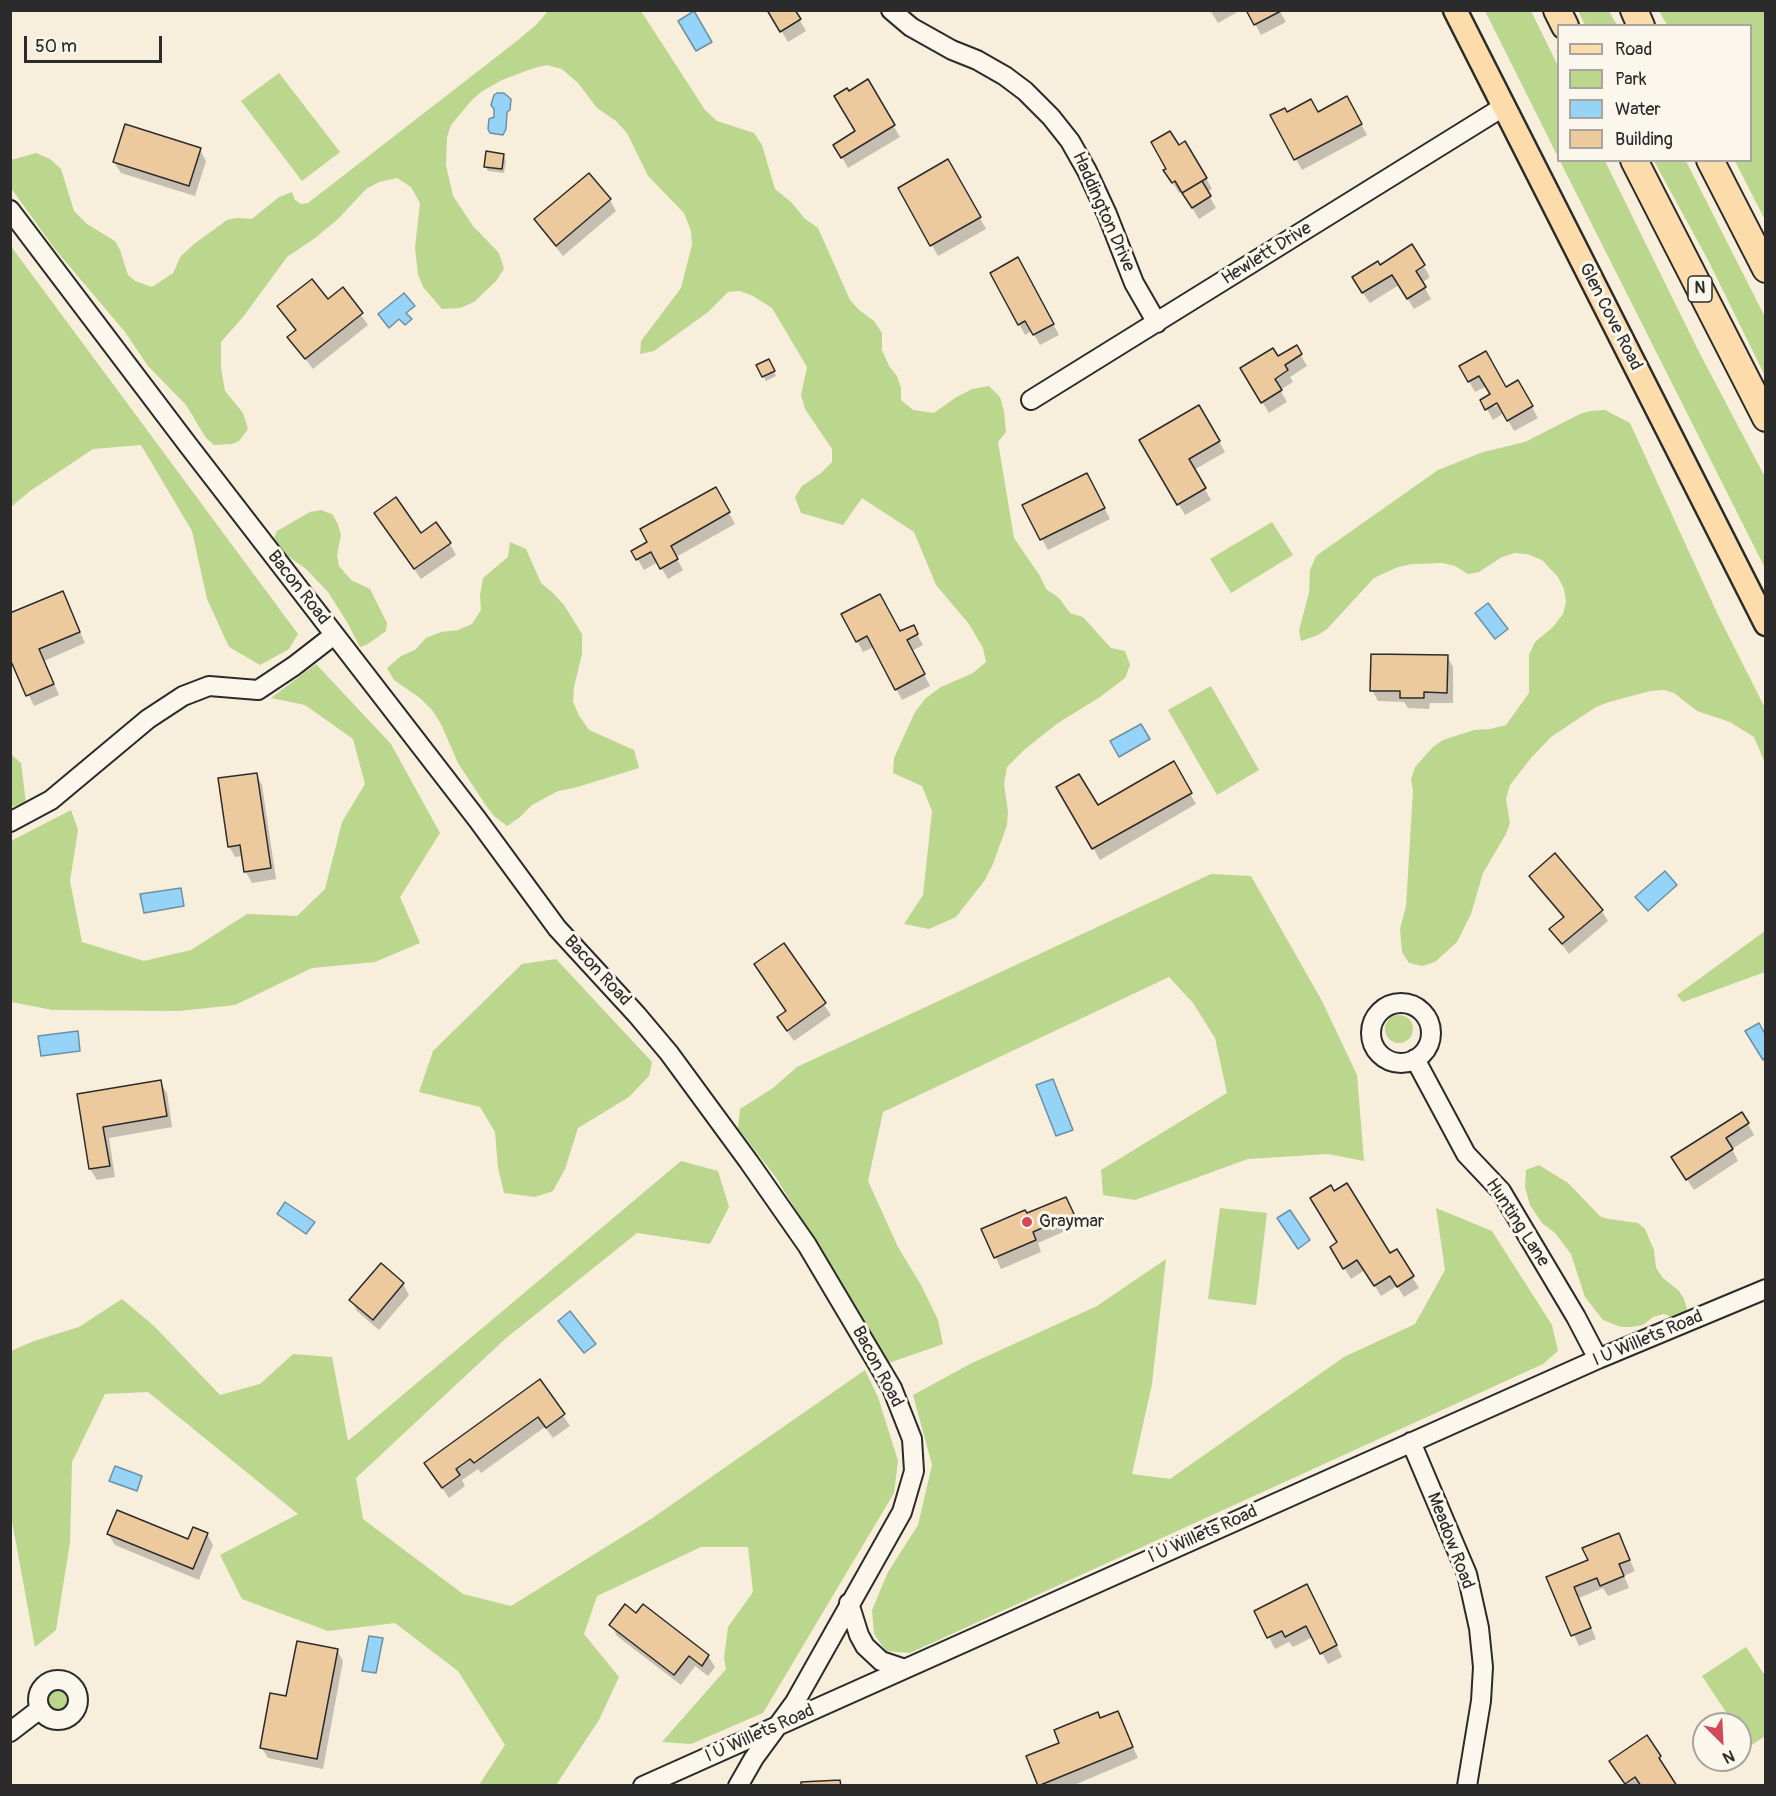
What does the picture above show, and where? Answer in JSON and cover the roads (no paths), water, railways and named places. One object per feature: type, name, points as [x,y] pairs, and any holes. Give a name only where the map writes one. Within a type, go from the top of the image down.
[{"type":"highway","points":[[1557,10],[1564,24]]},
{"type":"highway","points":[[1634,10],[1640,24]]},
{"type":"highway","name":"N","points":[[1635,162],[1766,418]]},
{"type":"highway","points":[[1711,162],[1766,269]]},
{"type":"main road","name":"Glen Cove Road","points":[[1455,10],[1766,624]]},
{"type":"street","name":"Haddington Drive","points":[[891,10],[911,27],[1005,76],[1025,91],[1051,117],[1070,141],[1089,175],[1134,283],[1157,323]]},
{"type":"street","name":"Hewlett Drive","points":[[1031,400],[1503,107]]},
{"type":"street","name":"Bacon Road","points":[[10,210],[194,453],[477,819],[557,928],[669,1053],[807,1245],[892,1389],[912,1439],[914,1471],[902,1512],[795,1702],[738,1785]]},
{"type":"street","points":[[10,822],[51,800],[148,719],[183,696],[209,686],[258,690],[334,635]]},
{"type":"street","name":"Hunting Lane","points":[[1416,1059],[1466,1154],[1501,1191],[1576,1317],[1598,1359]]},
{"type":"street","name":"I U Willets Road","points":[[643,1785],[1598,1359],[1766,1289]]},
{"type":"street","name":"Meadow Road","points":[[1411,1442],[1467,1574],[1479,1628],[1483,1667],[1481,1701],[1467,1785]]},
{"type":"street","points":[[849,1603],[865,1646],[880,1661],[905,1669]]},
{"type":"street","points":[[10,1732],[40,1709]]},
{"type":"water","points":[[694,11],[712,42],[696,51],[678,21]]},
{"type":"water","points":[[497,93],[504,93],[511,99],[503,135],[490,133],[488,129],[489,119],[494,117],[494,109],[491,105]]},
{"type":"water","points":[[404,293],[415,306],[406,313],[412,319],[405,325],[399,319],[389,328],[378,314]]},
{"type":"water","points":[[1488,603],[1508,629],[1495,639],[1475,613]]},
{"type":"water","points":[[1141,724],[1150,739],[1119,757],[1110,741]]},
{"type":"water","points":[[1665,871],[1677,885],[1648,911],[1635,897]]},
{"type":"water","points":[[181,888],[184,906],[144,913],[140,894]]},
{"type":"water","points":[[1759,1023],[1765,1034],[1765,1058],[1763,1060],[1745,1031]]},
{"type":"water","points":[[78,1031],[80,1051],[41,1056],[38,1036]]},
{"type":"water","points":[[1053,1079],[1073,1130],[1056,1136],[1036,1085]]},
{"type":"water","points":[[285,1202],[315,1222],[306,1234],[277,1214]]},
{"type":"water","points":[[1290,1210],[1310,1240],[1298,1249],[1277,1218]]},
{"type":"water","points":[[570,1311],[596,1344],[584,1353],[558,1321]]},
{"type":"water","points":[[115,1466],[142,1476],[137,1491],[109,1481]]},
{"type":"water","points":[[369,1636],[383,1638],[376,1673],[362,1671]]},
{"type":"place","name":"Graymar","points":[[1027,1222]]}]
